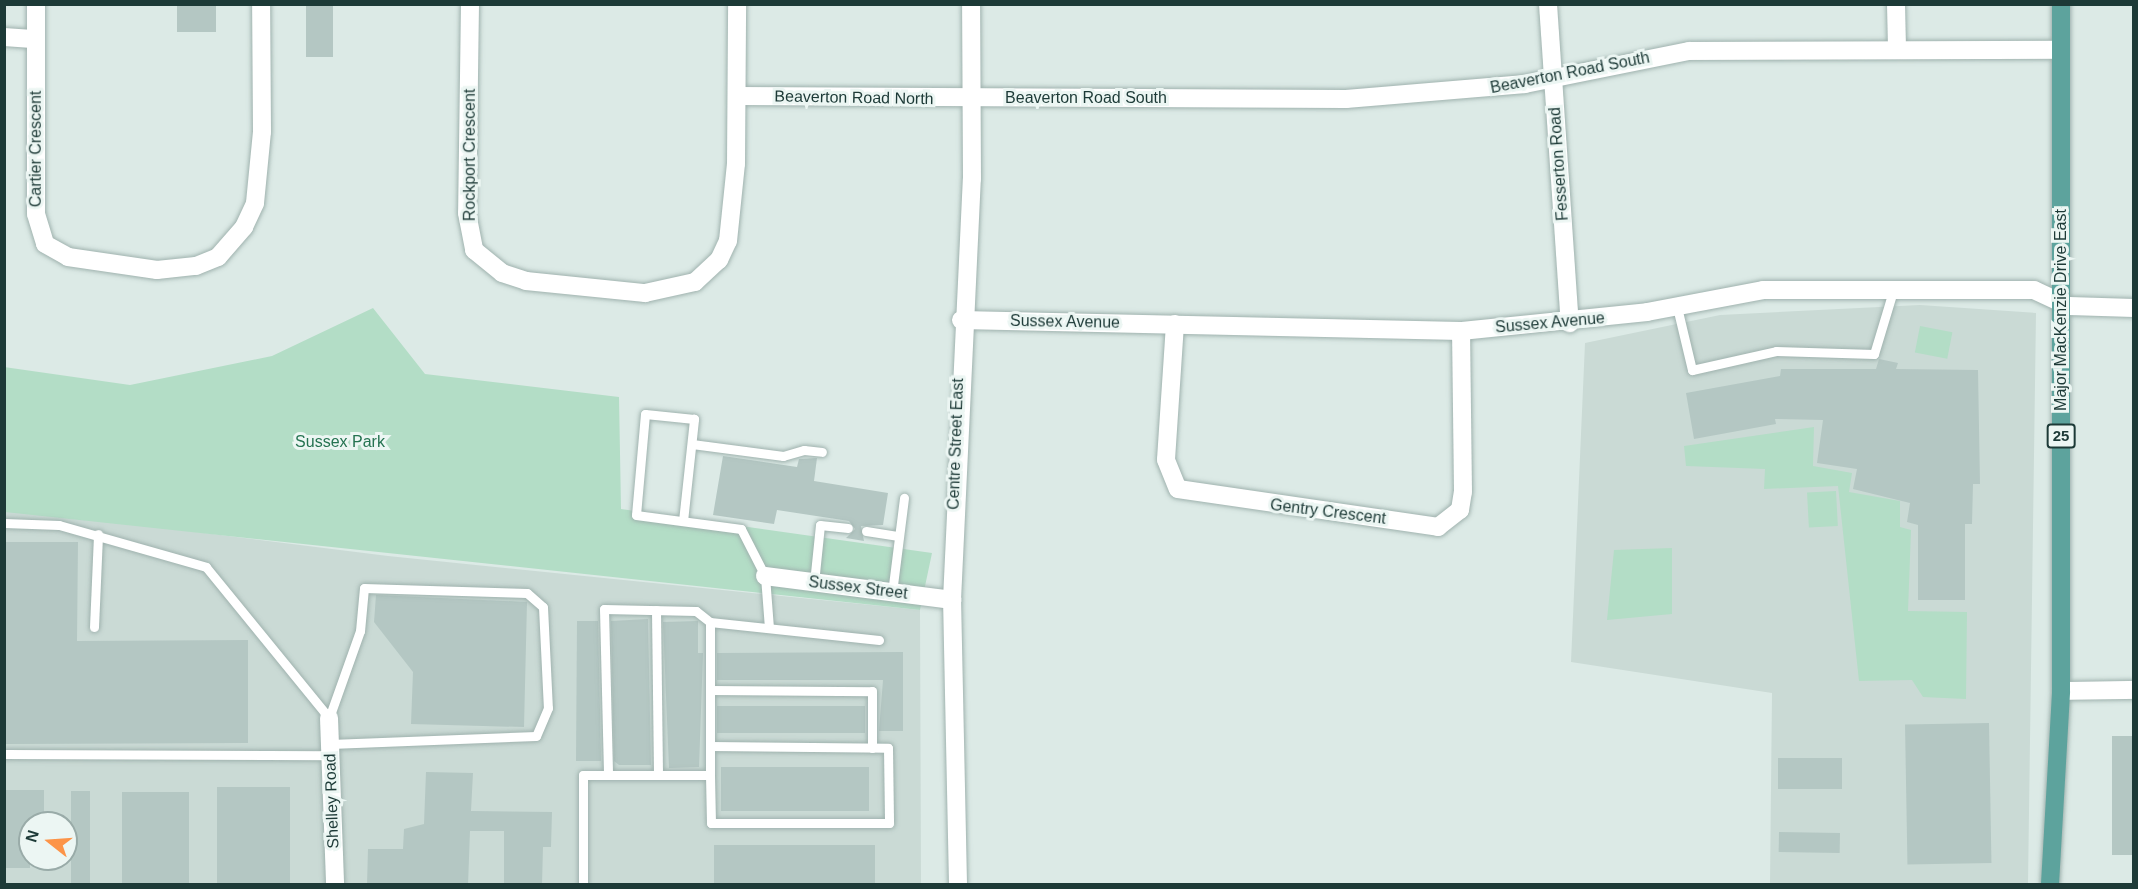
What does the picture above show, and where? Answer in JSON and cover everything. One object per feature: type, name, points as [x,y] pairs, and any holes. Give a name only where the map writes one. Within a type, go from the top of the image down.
[{"type":"main road","name":"Major MacKenzie Drive East","points":[[2054,879],[2061,691],[2061,4]]},
{"type":"street","name":"Cartier Crescent","points":[[36,4],[36,214],[45,244],[68,257],[125,267],[196,266],[231,244],[255,203],[262,132],[261,4]]},
{"type":"street","name":"Rockport Crescent","points":[[470,4],[467,213],[474,250],[502,273],[562,288],[645,293],[680,288],[706,274],[728,241],[737,96],[737,4]]},
{"type":"street","name":"Centre Street East","points":[[958,885],[952,600],[961,320],[972,179],[971,4]]},
{"type":"street","name":"Fesserton Road","points":[[1548,4],[1570,322]]},
{"type":"street","points":[[1896,4],[1897,48]]},
{"type":"street","points":[[4,37],[36,39]]},
{"type":"street","name":"Beaverton Road South","points":[[970,99],[1346,99],[1443,96],[1689,51],[1897,48],[2061,50]]},
{"type":"street","name":"Beaverton Road North","points":[[737,96],[970,99]]},
{"type":"street","name":"Sussex Avenue","points":[[961,320],[1461,331],[1570,322],[1677,307],[1763,290],[2034,290],[2061,302],[2133,308]]},
{"type":"street","name":"Gentry Crescent","points":[[1175,324],[1166,460],[1178,489],[1438,527],[1460,510],[1463,492],[1461,331]]},
{"type":"street","name":"Sussex Street","points":[[765,576],[952,600]]},
{"type":"street","points":[[2061,691],[2133,690]]},
{"type":"street","name":"Shelley Road","points":[[329,718],[335,885]]},
{"type":"lane","points":[[1677,307],[1692,370],[1776,351],[1874,354],[1893,291]]},
{"type":"lane","points":[[683,521],[694,419],[645,414],[636,515],[741,529],[765,576],[769,628]]},
{"type":"lane","points":[[692,444],[783,456],[804,450],[822,452]]},
{"type":"lane","points":[[892,592],[904,498]]},
{"type":"lane","points":[[4,523],[59,525],[98,534],[206,567],[329,718]]},
{"type":"lane","points":[[814,583],[820,525],[848,528]]},
{"type":"lane","points":[[866,531],[899,536]]},
{"type":"lane","points":[[94,627],[98,534]]},
{"type":"lane","points":[[4,754],[331,749],[536,736],[548,708],[543,607],[527,593],[364,588],[360,631],[329,718]]},
{"type":"lane","points":[[608,774],[604,609],[696,611],[710,622],[879,639]]},
{"type":"lane","points":[[656,610],[658,774]]},
{"type":"lane","points":[[710,622],[710,690],[710,746],[710,775],[711,823],[889,823],[888,748],[710,746]]},
{"type":"lane","points":[[710,690],[872,691],[872,748]]},
{"type":"lane","points":[[583,885],[583,775],[710,775]]},
{"type":"shaded area","points":[[1920,305],[2036,313],[2028,884],[1770,884],[1772,693],[1571,662],[1585,343],[1720,315]]},
{"type":"shaded area","points":[[29,511],[388,556],[920,610],[921,884],[5,884],[4,512]]},
{"type":"green space","name":"Sussex Park","points":[[373,308],[425,374],[619,397],[621,509],[932,553],[920,610],[5,512],[4,367],[130,385],[272,356]]},
{"type":"green space","points":[[1920,326],[1952,332],[1947,359],[1915,353]]},
{"type":"green space","points":[[1814,427],[1813,466],[1852,473],[1849,492],[1900,501],[1900,527],[1911,530],[1908,611],[1967,612],[1966,699],[1923,697],[1912,680],[1859,681],[1838,486],[1764,489],[1765,469],[1686,466],[1684,446]]},
{"type":"green space","points":[[1836,491],[1838,526],[1809,527],[1807,493]]},
{"type":"green space","points":[[1672,548],[1672,614],[1607,620],[1614,550]]},
{"type":"building","points":[[306,4],[333,4],[333,57],[306,57]]},
{"type":"building","points":[[177,6],[216,6],[216,32],[177,32]]},
{"type":"building","points":[[1879,359],[1898,363],[1896,369],[1978,370],[1980,484],[1973,484],[1972,524],[1965,524],[1965,600],[1918,600],[1918,525],[1907,522],[1910,503],[1853,489],[1857,469],[1817,463],[1823,420],[1775,419],[1776,424],[1694,439],[1686,393],[1780,376],[1781,369],[1876,369]]},
{"type":"building","points":[[723,456],[797,467],[799,459],[817,458],[814,481],[888,493],[883,525],[861,526],[864,541],[846,538],[855,529],[849,521],[777,510],[774,524],[713,515]]},
{"type":"building","points":[[4,542],[78,542],[77,641],[248,640],[248,743],[4,744]]},
{"type":"building","points":[[376,595],[527,602],[524,727],[411,724],[413,672],[374,622]]},
{"type":"building","points":[[648,619],[651,765],[619,765],[614,761],[611,621]]},
{"type":"building","points":[[577,621],[598,621],[601,761],[576,761]]},
{"type":"building","points":[[698,621],[698,653],[703,653],[699,767],[669,768],[663,622]]},
{"type":"building","points":[[903,652],[903,731],[879,731],[883,680],[717,680],[717,653]]},
{"type":"building","points":[[717,706],[865,706],[865,733],[717,733]]},
{"type":"building","points":[[1989,723],[1991,863],[1907,864],[1905,724]]},
{"type":"building","points":[[2112,736],[2133,736],[2133,855],[2112,855]]},
{"type":"building","points":[[1778,758],[1842,758],[1842,789],[1778,789]]},
{"type":"building","points":[[721,767],[869,767],[869,811],[721,811]]},
{"type":"building","points":[[426,772],[473,773],[471,811],[552,812],[551,847],[543,847],[542,885],[504,885],[504,831],[470,831],[468,885],[367,885],[368,849],[403,849],[404,829],[424,824]]},
{"type":"building","points":[[217,787],[290,787],[290,884],[217,884]]},
{"type":"building","points":[[4,790],[44,790],[44,811],[18,811],[18,868],[4,868]]},
{"type":"building","points":[[71,791],[90,791],[90,884],[71,884],[71,871],[78,871],[78,811],[71,811]]},
{"type":"building","points":[[122,792],[189,792],[189,884],[122,884]]},
{"type":"building","points":[[1779,832],[1840,833],[1840,853],[1779,852]]},
{"type":"building","points":[[714,845],[875,845],[875,884],[714,884]]}]
